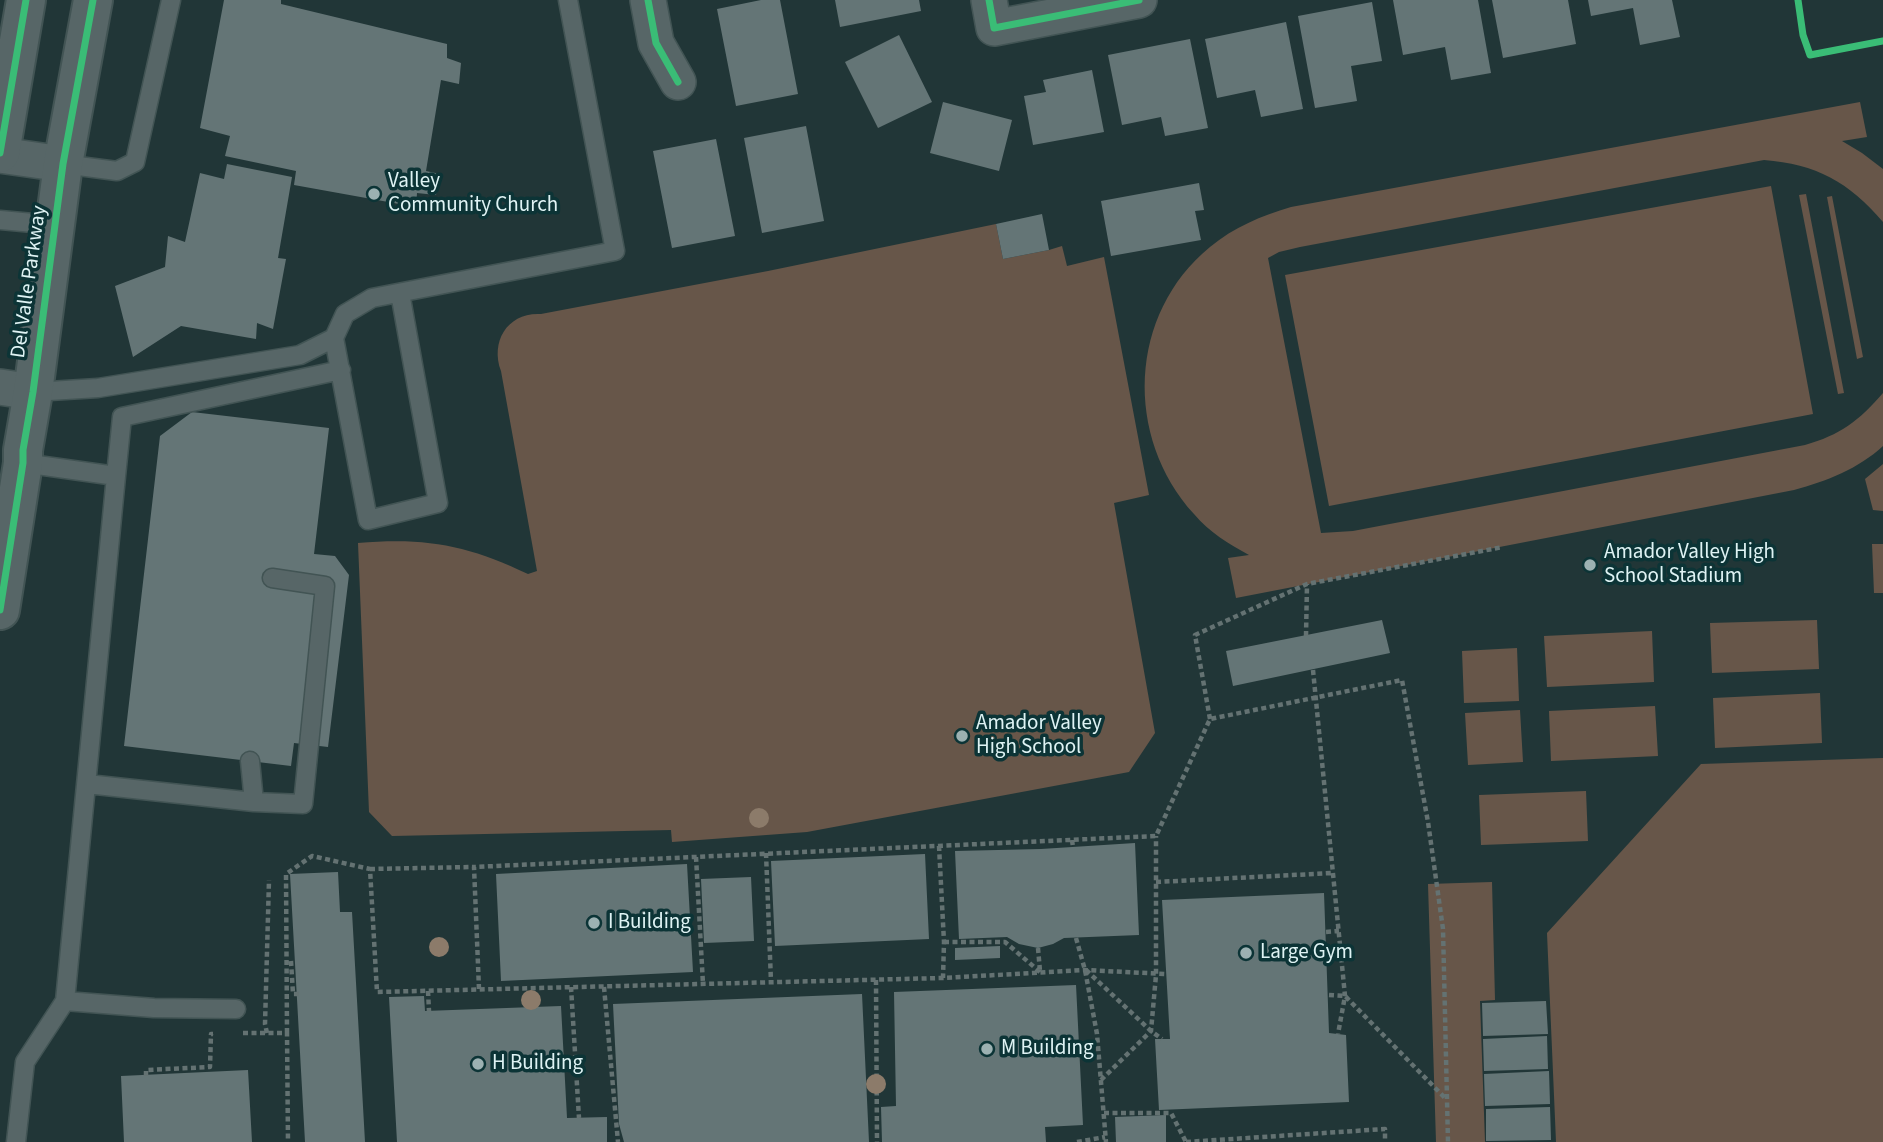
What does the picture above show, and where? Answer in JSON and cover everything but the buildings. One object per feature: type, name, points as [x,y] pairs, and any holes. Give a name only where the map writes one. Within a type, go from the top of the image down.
[{"type":"main road","points":[[0,154],[26,0]]},
{"type":"main road","name":"Del Valle Parkway","points":[[0,611],[13,485],[23,450],[17,389],[55,225],[63,164],[93,0]]},
{"type":"street","points":[[648,0],[656,43],[678,82]]},
{"type":"street","points":[[989,0],[994,28],[1139,0]]},
{"type":"street","points":[[0,154],[63,164]]},
{"type":"lane","points":[[63,164],[117,171],[135,162],[171,0]]},
{"type":"lane","points":[[400,293],[438,503],[368,520],[334,338],[345,314],[372,298],[615,251],[568,0]]},
{"type":"lane","points":[[0,220],[55,225]]},
{"type":"lane","points":[[17,389],[98,388],[300,355],[334,338]]},
{"type":"lane","points":[[16,1142],[25,1062],[65,1001],[122,417],[341,370]]},
{"type":"lane","points":[[13,485],[116,476]]},
{"type":"lane","points":[[87,784],[254,802],[303,804],[325,586],[272,578]]},
{"type":"lane","points":[[250,761],[254,802]]},
{"type":"lane","points":[[65,1001],[154,1008],[236,1009]]},
{"type":"path","points":[[1101,1080],[1151,1031],[1156,975],[1156,836],[1210,719],[1195,635],[1307,584],[1503,547]]},
{"type":"path","points":[[1306,636],[1307,584]]},
{"type":"path","points":[[1313,670],[1345,996],[1338,1034]]},
{"type":"path","points":[[1210,719],[1402,680],[1428,822],[1443,929],[1448,1142]]},
{"type":"path","points":[[288,1142],[286,874],[312,856],[370,869],[474,867],[1156,836]]},
{"type":"path","points":[[1072,839],[1073,847]]},
{"type":"path","points":[[1040,841],[1041,849]]},
{"type":"path","points":[[939,846],[943,978]]},
{"type":"path","points":[[765,853],[771,982]]},
{"type":"path","points":[[696,856],[704,984]]},
{"type":"path","points":[[474,867],[479,989]]},
{"type":"path","points":[[370,869],[377,992],[943,978],[1085,970],[1167,974]]},
{"type":"path","points":[[1156,882],[1333,873]]},
{"type":"path","points":[[267,1033],[265,1024],[269,880]]},
{"type":"path","points":[[1326,932],[1339,932]]},
{"type":"path","points":[[1076,938],[1097,1034],[1105,1140],[1077,1142]]},
{"type":"path","points":[[944,942],[1000,940],[1040,973]]},
{"type":"path","points":[[1038,948],[1040,973]]},
{"type":"path","points":[[291,961],[293,994],[300,994]]},
{"type":"path","points":[[1085,970],[1162,1039]]},
{"type":"path","points":[[876,980],[877,1142]]},
{"type":"path","points":[[604,987],[618,1142]]},
{"type":"path","points":[[571,988],[579,1118]]},
{"type":"path","points":[[428,991],[429,1012]]},
{"type":"path","points":[[1329,995],[1345,996],[1447,1099]]},
{"type":"path","points":[[233,1033],[287,1033]]},
{"type":"path","points":[[146,1076],[146,1070],[210,1067],[211,1034],[222,1034]]},
{"type":"path","points":[[1104,1113],[1171,1113],[1186,1142],[1385,1129],[1385,1142]]},
{"type":"shaded area","points":[[1860,102],[1867,137],[1842,141],[1883,169],[1883,222],[1857,196],[1830,178],[1800,166],[1764,160],[1300,247],[1268,258],[1321,533],[1353,531],[1805,445],[1829,437],[1848,426],[1866,412],[1883,393],[1883,446],[1873,454],[1842,473],[1794,490],[1236,598],[1228,558],[1249,555],[1206,526],[1171,483],[1155,449],[1147,413],[1145,377],[1150,341],[1163,306],[1183,275],[1210,247],[1248,223],[1291,207]]},
{"type":"shaded area","points":[[1771,186],[1813,414],[1329,506],[1285,275]]},
{"type":"shaded area","points":[[1806,194],[1844,393],[1838,394],[1799,195]]},
{"type":"shaded area","points":[[1832,196],[1863,357],[1857,359],[1827,197]]},
{"type":"shaded area","points":[[996,224],[1003,259],[1062,246],[1067,266],[1104,257],[1149,495],[1114,503],[1155,733],[1129,772],[807,832],[672,842],[671,830],[392,836],[369,812],[358,543],[404,541],[446,545],[486,556],[528,574],[537,571],[498,360],[500,339],[504,330],[519,318],[529,315],[768,271]]},
{"type":"shaded area","points":[[1883,464],[1883,511],[1873,510],[1865,479]]},
{"type":"shaded area","points":[[1872,544],[1883,544],[1883,593],[1874,593]]},
{"type":"shaded area","points":[[1817,620],[1819,669],[1712,673],[1710,623]]},
{"type":"shaded area","points":[[1652,631],[1654,682],[1547,687],[1544,636]]},
{"type":"shaded area","points":[[1517,648],[1519,701],[1464,703],[1462,651]]},
{"type":"shaded area","points":[[1820,693],[1822,743],[1715,748],[1713,698]]},
{"type":"shaded area","points":[[1655,706],[1658,756],[1551,761],[1549,711]]},
{"type":"shaded area","points":[[1520,710],[1523,762],[1468,765],[1465,713]]},
{"type":"shaded area","points":[[1883,758],[1883,1142],[1556,1142],[1547,933],[1701,764]]},
{"type":"shaded area","points":[[1586,791],[1588,841],[1481,845],[1479,795]]},
{"type":"shaded area","points":[[1492,882],[1495,1000],[1480,1001],[1485,1142],[1436,1142],[1428,884]]},
{"type":"cycle path","points":[[0,153],[26,0]]},
{"type":"cycle path","points":[[0,610],[23,463],[63,164],[93,0]]},
{"type":"cycle path","points":[[648,0],[656,43],[678,82]]},
{"type":"cycle path","points":[[989,0],[994,28],[1139,0]]},
{"type":"cycle path","points":[[1798,0],[1803,35],[1810,55],[1883,41]]},
{"type":"place","name":"Valley Community Church","points":[[374,194]]},
{"type":"place","name":"Amador Valley High School Stadium","points":[[1590,565]]},
{"type":"place","name":"Amador Valley High School","points":[[962,736]]},
{"type":"place","name":"I Building","points":[[594,923]]},
{"type":"place","name":"Large Gym","points":[[1246,953]]},
{"type":"place","name":"M Building","points":[[987,1049]]},
{"type":"place","name":"H Building","points":[[478,1064]]}]
